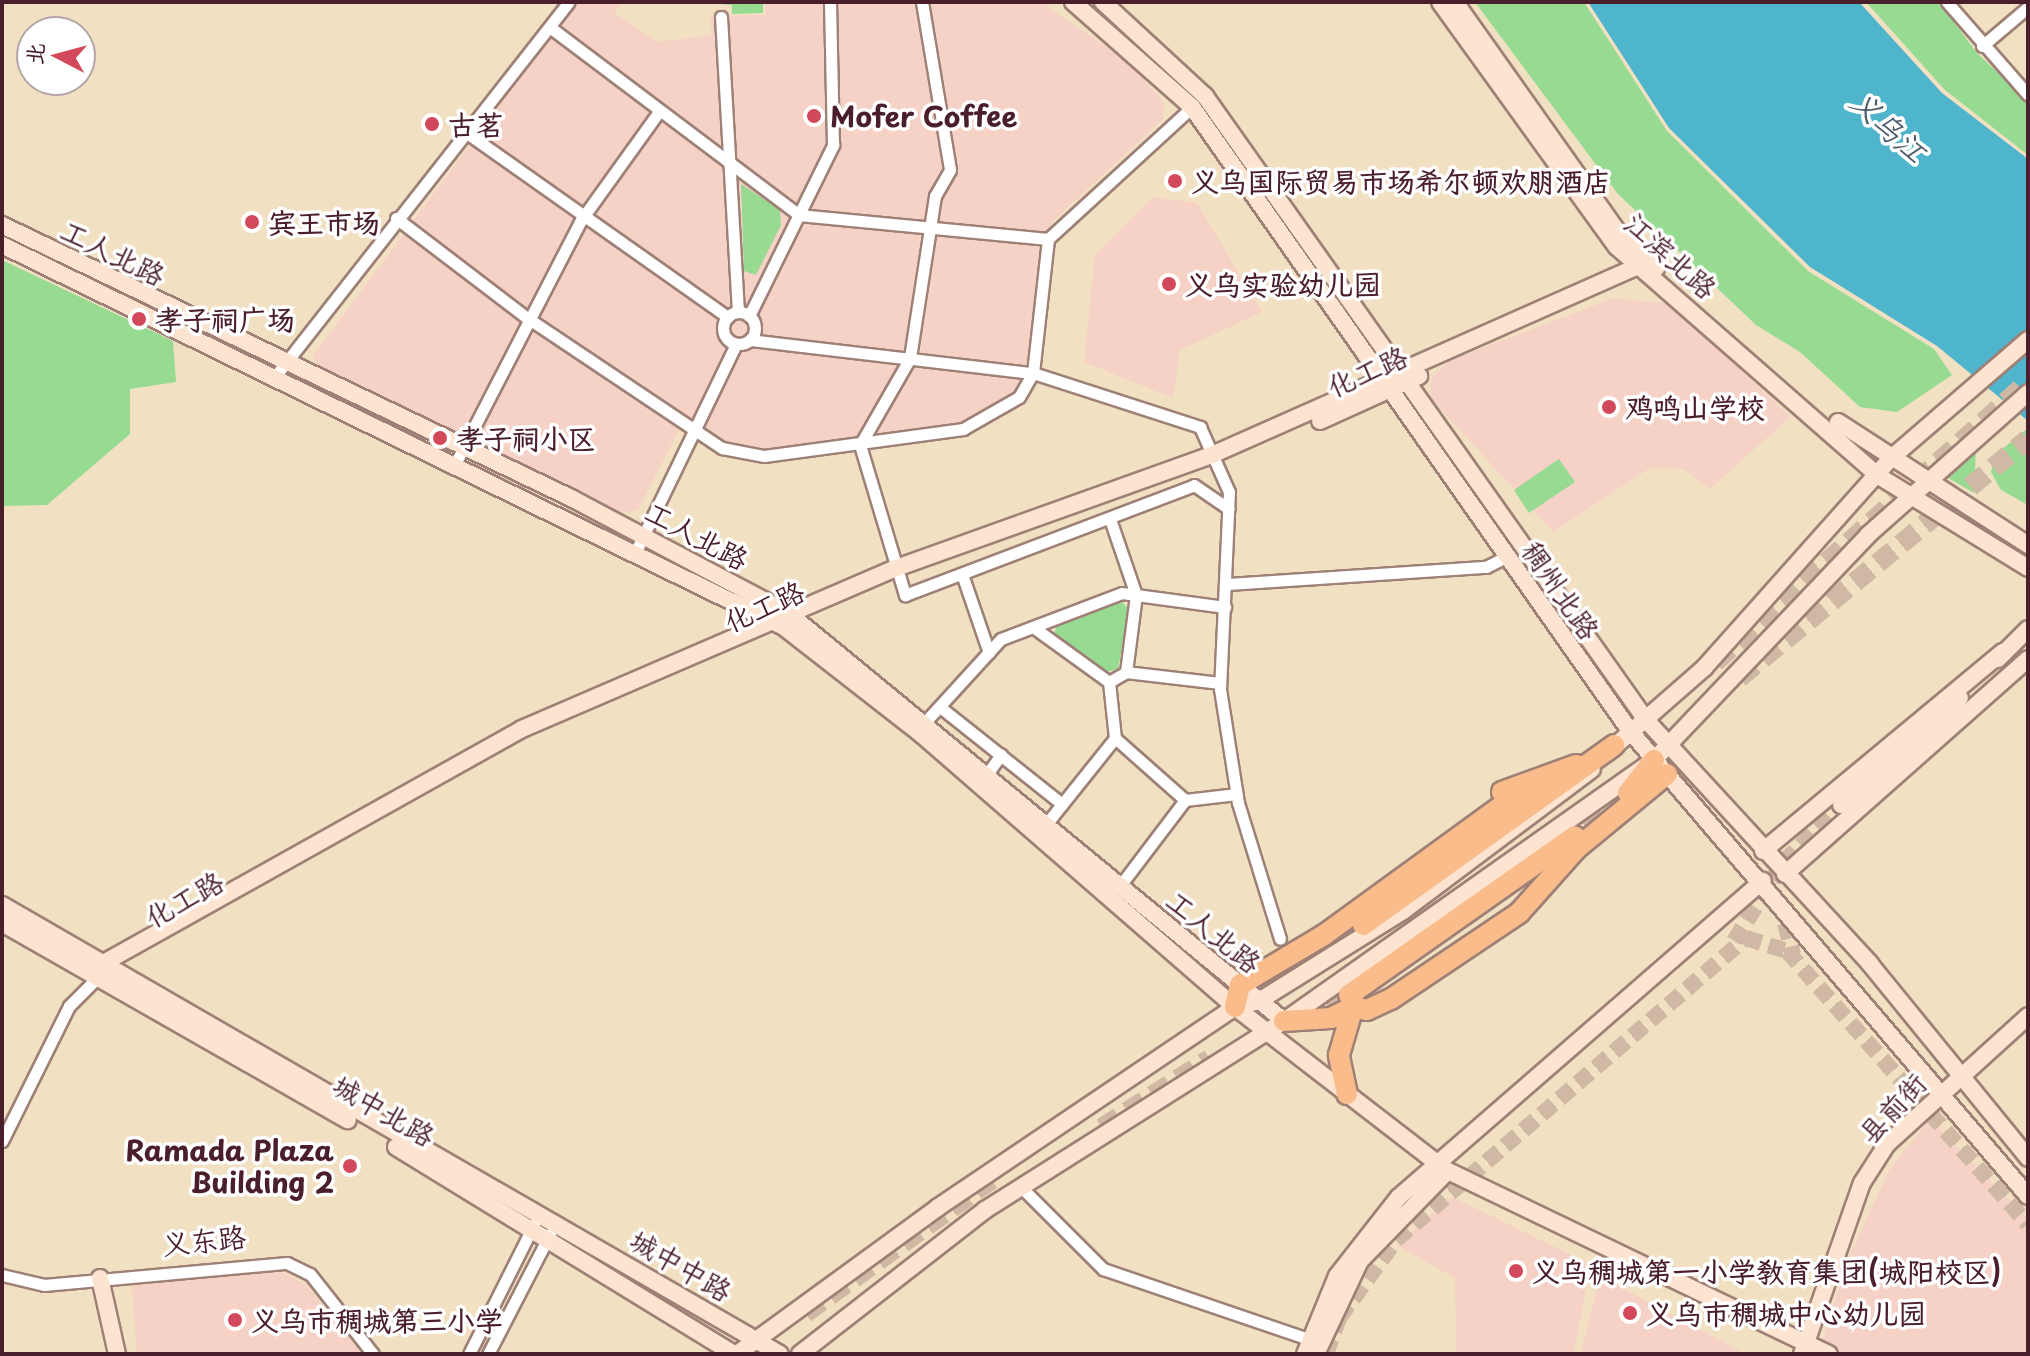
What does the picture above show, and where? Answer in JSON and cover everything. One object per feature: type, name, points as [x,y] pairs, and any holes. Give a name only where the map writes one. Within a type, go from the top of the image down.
[{"type":"highway","points":[[1235,1007],[1240,985],[1354,922],[1614,745]]},
{"type":"highway","points":[[1354,922],[1367,886],[1517,781],[1595,759]]},
{"type":"highway","points":[[1275,1026],[1331,1018],[1521,879],[1637,785],[1663,760]]},
{"type":"highway","points":[[1354,922],[1521,792]]},
{"type":"highway","points":[[1347,1094],[1339,1055],[1351,1001],[1526,893]]},
{"type":"main road","name":"稠州北路","points":[[1073,2],[1192,107],[1630,731],[1785,874],[1964,1074],[2028,1158]]},
{"type":"main road","name":"稠州北路","points":[[1103,2],[1205,96],[1646,720],[1663,760],[2028,1196]]},
{"type":"main road","name":"江滨北路","points":[[1440,2],[1576,196],[1646,266],[1877,475],[2028,568]]},
{"type":"main road","name":"江滨北路","points":[[1455,2],[1617,231],[1646,266],[1890,459],[1927,485],[2028,545]]},
{"type":"main road","name":"工人北路","points":[[2,225],[463,448],[785,620],[926,721],[1119,887],[1259,1001],[1275,1026]]},
{"type":"main road","name":"工人北路","points":[[2,245],[454,466],[640,544]]},
{"type":"main road","name":"化工路","points":[[100,971],[526,737],[898,572],[1217,457],[1387,388],[1646,266]]},
{"type":"main road","points":[[736,1354],[1235,1007],[1259,1001],[1476,858],[1574,787],[1614,745],[1704,668],[1890,459],[1973,383],[2028,340]]},
{"type":"main road","points":[[800,1354],[1021,1187],[1275,1026],[1663,760],[1913,497],[2028,393]]},
{"type":"main road","name":"工人北路","points":[[785,620],[933,744],[1235,1007],[1275,1026]]},
{"type":"main road","points":[[1763,851],[2026,633]]},
{"type":"main road","points":[[2003,652],[1843,809],[2023,663]]},
{"type":"main road","points":[[1785,874],[2023,663]]},
{"type":"main road","points":[[1313,1348],[1360,1261],[1444,1168],[1766,884]]},
{"type":"main road","name":"城中北路","points":[[2,905],[100,971]]},
{"type":"main road","name":"城中北路","points":[[2,923],[100,971],[536,1219],[736,1354]]},
{"type":"main road","name":"县前街","points":[[1804,1350],[1862,1183],[1887,1144],[1940,1092],[2028,1016]]},
{"type":"main road","points":[[1275,1026],[1347,1094],[1444,1168],[1804,1350],[1829,1354]]},
{"type":"main road","name":"城中中路","points":[[552,1230],[756,1338],[780,1354]]},
{"type":"main road","points":[[100,1278],[117,1354]]},
{"type":"street","points":[[273,379],[464,131],[551,28],[569,2]]},
{"type":"street","points":[[736,344],[723,330],[742,318],[799,215],[833,145],[830,2]]},
{"type":"street","points":[[922,2],[950,170],[929,228],[910,358],[860,445],[905,595],[1194,485],[1229,509]]},
{"type":"street","points":[[1947,2],[1982,46],[2028,95]]},
{"type":"street","points":[[1982,46],[2028,7]]},
{"type":"street","points":[[721,17],[742,318],[750,340]]},
{"type":"street","points":[[551,28],[658,113],[799,215],[1048,239]]},
{"type":"street","points":[[396,218],[526,317],[695,430],[743,455],[860,445],[963,429],[1019,397],[1033,373],[1048,239],[1192,107]]},
{"type":"street","points":[[454,466],[526,317],[581,220],[658,113]]},
{"type":"street","points":[[464,131],[581,220],[783,343]]},
{"type":"street","points":[[640,544],[736,344],[750,340],[1033,373],[1200,427],[1217,457],[1229,509],[1228,584],[1220,683],[1237,794],[1280,939]]},
{"type":"street","points":[[1110,519],[1136,595],[1126,672]]},
{"type":"street","points":[[1228,584],[1486,567],[1506,557]]},
{"type":"street","points":[[962,574],[989,653]]},
{"type":"street","points":[[926,721],[989,653],[1033,627],[1122,593],[1225,607]]},
{"type":"street","points":[[1033,627],[1109,682],[1115,738],[1185,800]]},
{"type":"street","points":[[1109,682],[1126,672],[1220,683]]},
{"type":"street","points":[[940,707],[1062,804]]},
{"type":"street","points":[[1047,823],[1115,738]]},
{"type":"street","points":[[987,774],[1001,755]]},
{"type":"street","points":[[1119,887],[1185,800],[1237,794]]},
{"type":"street","name":"化工路","points":[[2,1141],[69,1006],[100,971]]},
{"type":"street","points":[[1021,1187],[1103,1269],[1313,1348]]},
{"type":"street","points":[[469,1354],[536,1219]]},
{"type":"street","points":[[488,1354],[552,1230]]},
{"type":"street","name":"义东路","points":[[2,1275],[44,1285],[287,1263],[310,1274],[373,1354]]},
{"type":"shaded area","points":[[576,2],[622,2],[614,13],[657,42],[712,35],[710,16],[765,15],[766,2],[1041,2],[1132,65],[1164,103],[1163,119],[1052,222],[1041,251],[1032,352],[1019,388],[994,412],[926,435],[766,450],[731,447],[686,416],[638,510],[620,513],[317,365],[313,356]]},
{"type":"shaded area","name":"义乌实验幼儿园","points":[[1153,197],[1197,203],[1262,312],[1180,350],[1173,398],[1084,362],[1095,255]]},
{"type":"shaded area","name":"鸡鸣山学校","points":[[1614,298],[1672,304],[1790,417],[1710,489],[1684,469],[1650,468],[1553,532],[1430,397],[1432,378],[1449,361]]},
{"type":"shaded area","points":[[1930,1119],[2028,1219],[2028,1354],[1818,1354],[1850,1254],[1890,1169]]},
{"type":"shaded area","name":"义乌稠城第一小学教育集团(城阳校区)","points":[[1452,1197],[1590,1264],[1574,1354],[1456,1354],[1455,1278],[1396,1245]]},
{"type":"shaded area","name":"义乌市稠城第三小学","points":[[271,1265],[307,1286],[362,1354],[137,1354],[132,1286],[139,1278]]},
{"type":"shaded area","name":"义乌市稠城中心幼儿园","points":[[1600,1276],[1740,1351],[1739,1354],[1581,1354]]},
{"type":"green space","points":[[699,2],[763,2],[763,13],[732,14],[732,5]]},
{"type":"green space","points":[[1475,2],[1584,2],[1667,131],[1808,271],[1934,349],[1952,375],[1897,412],[1860,407],[1800,352],[1756,325],[1617,193]]},
{"type":"green space","points":[[1866,2],[1939,2],[1977,53],[2028,101],[2028,155],[1945,90]]},
{"type":"green space","points":[[741,184],[780,210],[781,225],[756,275],[744,271]]},
{"type":"green space","points":[[2,260],[173,341],[176,382],[130,389],[130,434],[47,505],[2,506]]},
{"type":"green space","points":[[2028,428],[2028,505],[2001,490],[1991,472],[1995,455]]},
{"type":"green space","points":[[1976,448],[1974,493],[1936,471]]},
{"type":"green space","points":[[1559,459],[1575,482],[1529,513],[1514,490]]},
{"type":"green space","points":[[1120,600],[1129,609],[1118,669],[1102,673],[1054,637],[1057,621]]},
{"type":"water","name":"义乌江","points":[[1588,2],[1859,2],[1942,93],[2028,159],[2028,421],[1937,346],[1810,267],[1669,128]]},
{"type":"tunnel","points":[[1715,662],[2028,382]]},
{"type":"tunnel","points":[[1739,678],[2028,439]]},
{"type":"tunnel","points":[[1564,847],[1601,795]]},
{"type":"tunnel","points":[[1734,941],[1784,862],[1841,805]]},
{"type":"tunnel","points":[[1779,900],[1793,954]]},
{"type":"tunnel","points":[[1291,975],[1363,925]]},
{"type":"tunnel","points":[[1326,1354],[1339,1318],[1396,1240],[1746,938],[1787,951],[2028,1224]]},
{"type":"tunnel","points":[[1298,1012],[1349,995]]},
{"type":"tunnel","points":[[1102,1128],[1210,1059]]},
{"type":"tunnel","points":[[805,1313],[991,1180]]},
{"type":"place","name":"Mofer Coffee","points":[[814,116]]},
{"type":"place","name":"古茗","points":[[432,124]]},
{"type":"place","name":"义乌国际贸易市场希尔顿欢朋酒店","points":[[1175,181]]},
{"type":"place","name":"宾王市场","points":[[252,222]]},
{"type":"place","name":"义乌实验幼儿园","points":[[1169,284]]},
{"type":"place","name":"孝子祠广场","points":[[139,319]]},
{"type":"place","name":"鸡鸣山学校","points":[[1609,407]]},
{"type":"place","name":"孝子祠小区","points":[[440,438]]},
{"type":"place","name":"Ramada Plaza Building 2","points":[[350,1166]]},
{"type":"place","name":"义乌稠城第一小学教育集团(城阳校区)","points":[[1516,1271]]},
{"type":"place","name":"义乌市稠城中心幼儿园","points":[[1630,1313]]},
{"type":"place","name":"义乌市稠城第三小学","points":[[235,1320]]}]
